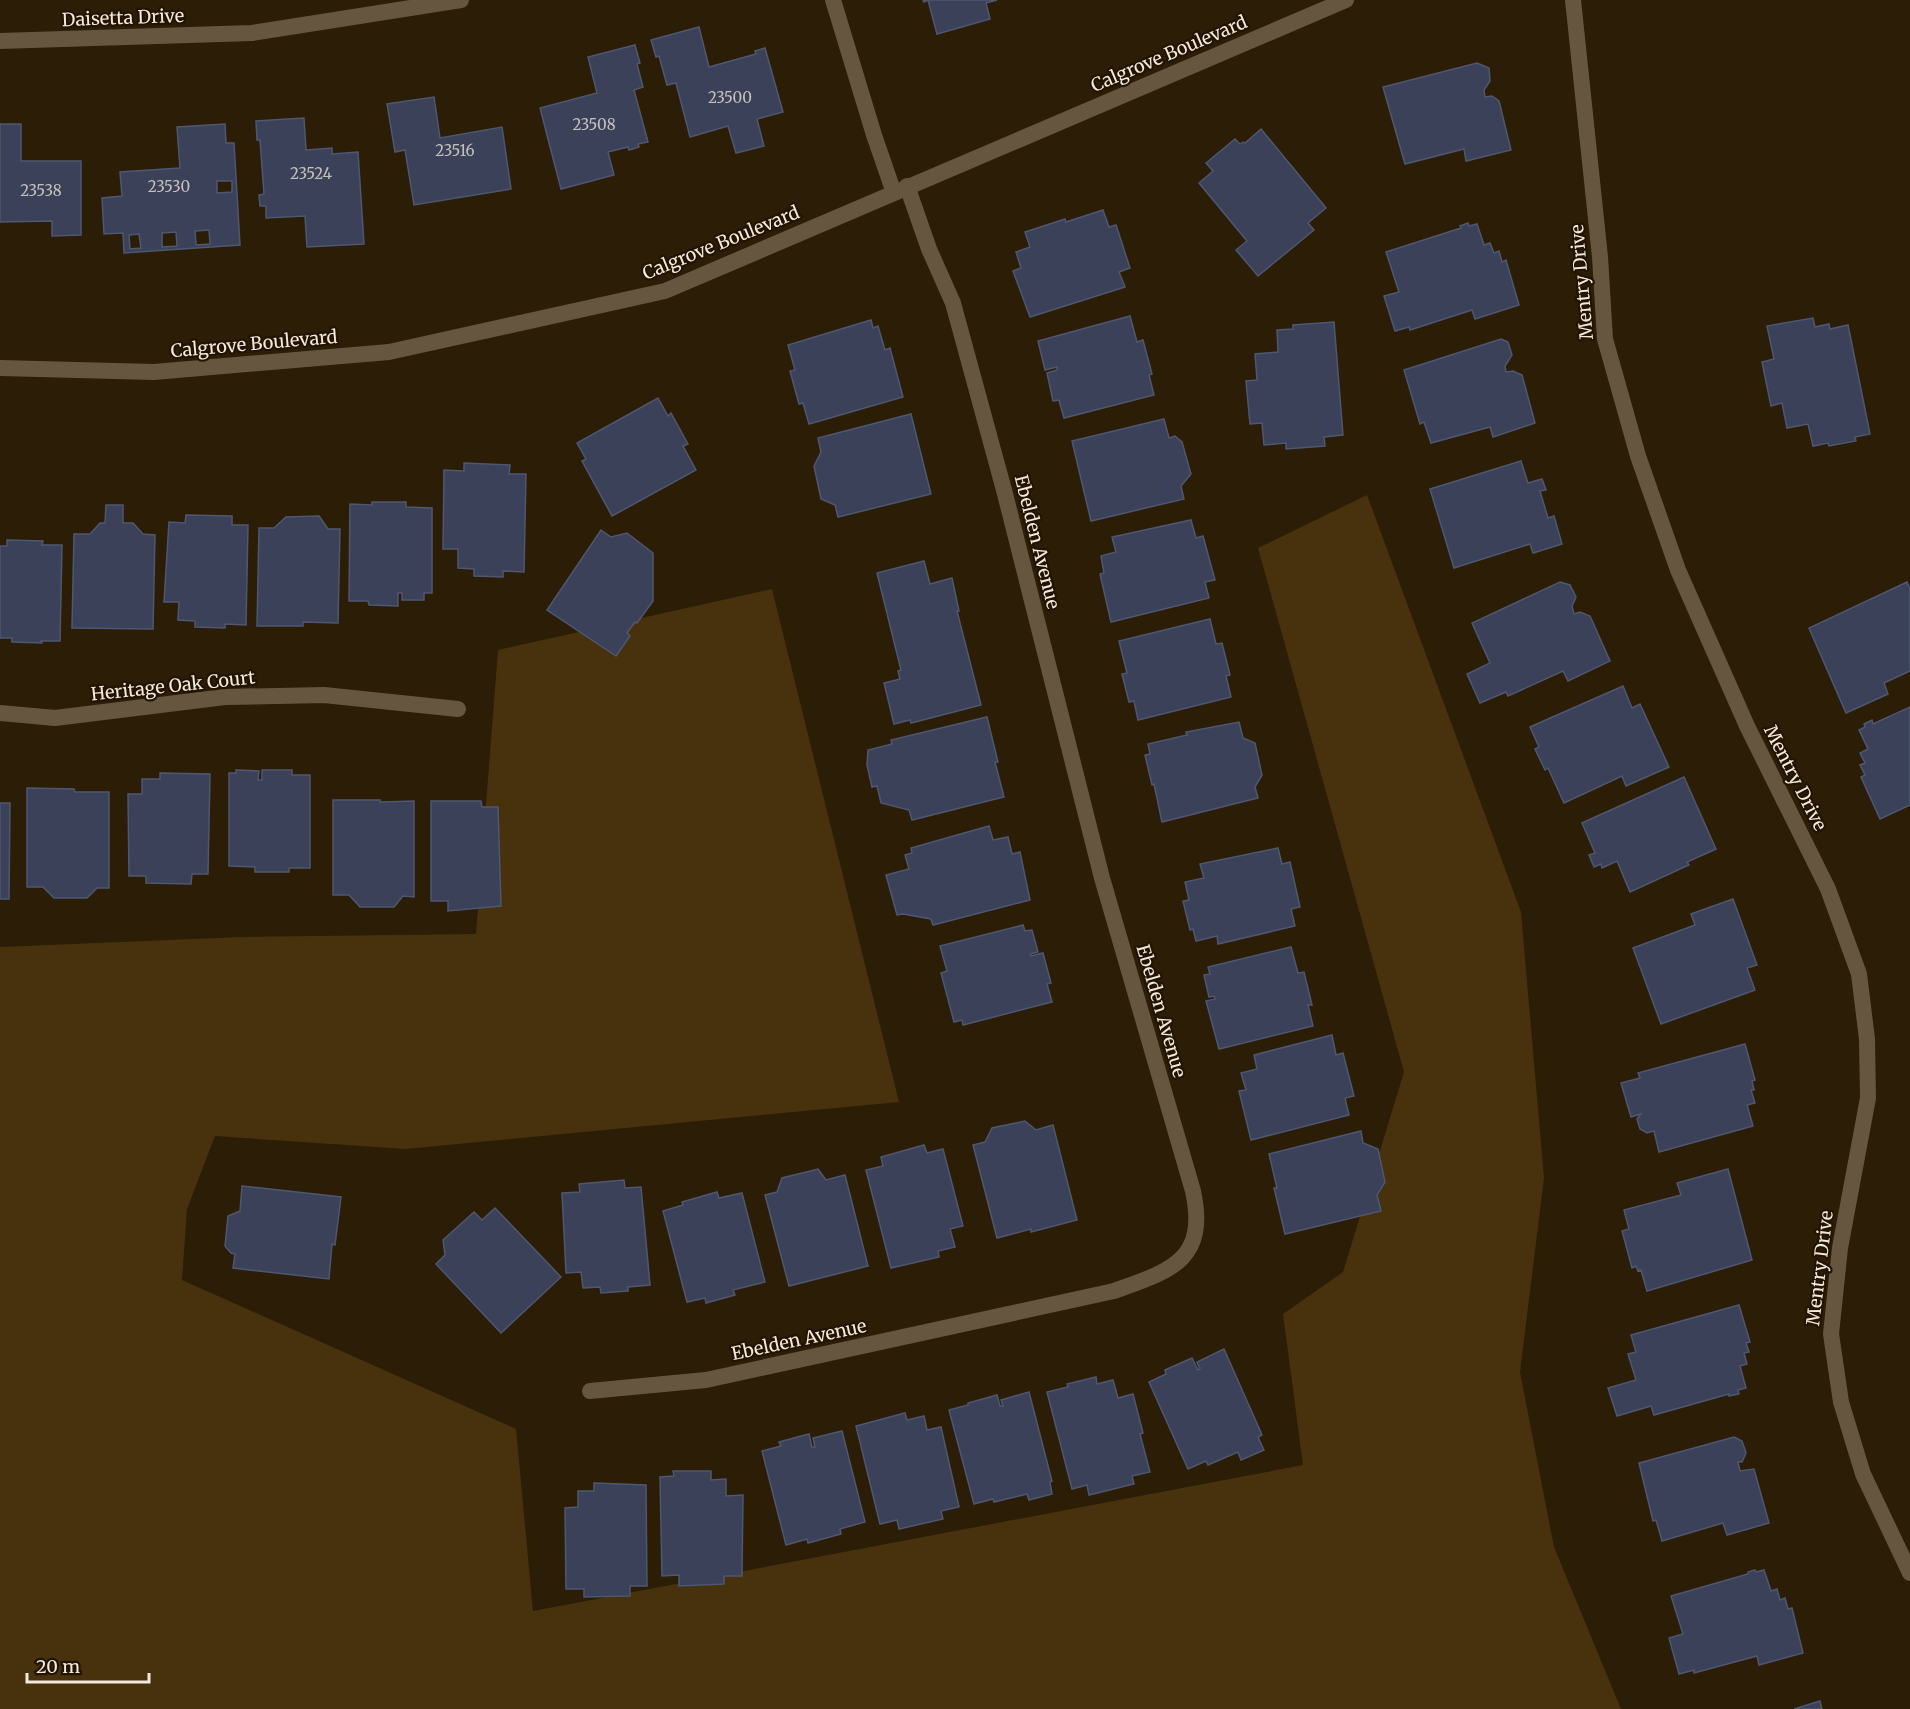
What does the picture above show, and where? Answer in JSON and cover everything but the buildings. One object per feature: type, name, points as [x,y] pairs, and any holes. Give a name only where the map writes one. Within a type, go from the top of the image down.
[{"type":"street","name":"Daisetta Drive","points":[[0,41],[252,33],[461,0]]},
{"type":"street","name":"Ebelden Avenue","points":[[590,1391],[706,1380],[1114,1291],[1156,1276],[1181,1261],[1193,1242],[1197,1213],[1192,1191],[1102,878],[1004,490],[953,303],[874,135],[832,0]]},
{"type":"street","name":"Calgrove Boulevard","points":[[0,368],[154,372],[389,352],[665,291],[1346,0]]},
{"type":"street","name":"Mentry Drive","points":[[1573,0],[1599,246],[1605,339],[1638,456],[1678,570],[1747,726],[1828,889],[1859,974],[1867,1039],[1868,1098],[1840,1248],[1831,1334],[1841,1402],[1863,1474],[1910,1573]]},
{"type":"street","name":"Heritage Oak Court","points":[[0,713],[55,718],[225,697],[324,695],[458,709]]},
{"type":"shaded area","points":[[1367,495],[1521,912],[1544,1178],[1520,1372],[1554,1547],[1621,1709],[0,1709],[0,947],[242,937],[476,934],[498,650],[772,589],[899,1102],[406,1149],[215,1136],[187,1209],[182,1280],[516,1429],[533,1611],[1303,1465],[1283,1314],[1343,1272],[1404,1072],[1258,548]]}]
